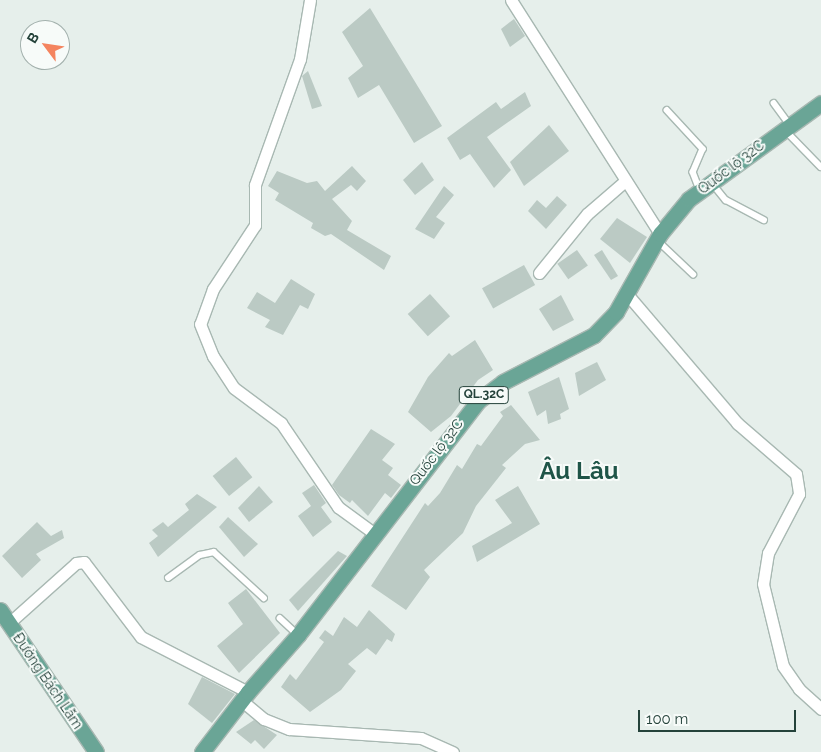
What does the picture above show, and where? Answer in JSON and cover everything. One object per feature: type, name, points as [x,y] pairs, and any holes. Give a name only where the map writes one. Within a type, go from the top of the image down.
[{"type":"main road","name":"Quốc lộ 32C","points":[[202,752],[244,696],[298,635],[478,400],[503,382],[594,335],[616,312],[659,237],[705,186],[786,126],[821,104]]},
{"type":"main road","name":"Đường Bách Lẫm","points":[[4,616],[91,750]]},
{"type":"street","points":[[310,0],[300,60],[256,185],[255,225],[213,289],[200,324],[213,356],[234,388],[281,423],[338,507],[375,534]]},
{"type":"street","points":[[511,0],[659,237]]},
{"type":"street","points":[[539,272],[587,214],[624,182]]},
{"type":"street","points":[[627,294],[737,423],[796,474],[799,494],[768,553],[763,584],[783,666],[799,689],[821,709]]},
{"type":"street","points":[[4,616],[76,564],[84,562],[141,637],[244,696],[264,719],[289,729],[421,738],[453,752]]},
{"type":"lane","points":[[774,103],[786,126],[821,167]]},
{"type":"lane","points":[[667,110],[703,149],[693,172],[705,186],[726,200],[764,220]]},
{"type":"lane","points":[[659,237],[693,274]]},
{"type":"lane","points":[[168,578],[207,551],[214,552],[264,598]]},
{"type":"lane","points":[[280,618],[298,635]]},
{"type":"building","points":[[370,8],[442,126],[414,143],[379,85],[358,98],[348,78],[363,66],[342,32]]},
{"type":"building","points":[[514,19],[525,36],[510,47],[501,29]]},
{"type":"building","points":[[308,71],[322,106],[312,109],[302,76]]},
{"type":"building","points":[[525,92],[531,106],[487,137],[511,170],[494,188],[470,154],[460,160],[447,138],[496,102],[501,109]]},
{"type":"building","points":[[549,125],[569,151],[524,186],[510,162]]},
{"type":"building","points":[[422,162],[434,180],[415,195],[403,180]]},
{"type":"building","points":[[352,166],[366,181],[357,191],[351,185],[332,199],[352,221],[347,230],[391,256],[384,270],[331,234],[325,236],[311,228],[313,223],[275,200],[279,193],[268,186],[277,171],[307,183],[317,181],[325,191]]},
{"type":"building","points":[[444,186],[454,195],[436,217],[445,223],[434,239],[415,229]]},
{"type":"building","points":[[557,196],[567,205],[546,229],[528,211],[537,200],[546,208]]},
{"type":"building","points":[[617,218],[647,237],[630,263],[600,239]]},
{"type":"building","points":[[577,250],[588,266],[568,279],[557,264]]},
{"type":"building","points":[[602,250],[618,276],[611,280],[594,255]]},
{"type":"building","points":[[524,265],[535,285],[493,308],[482,288]]},
{"type":"building","points":[[291,279],[315,294],[308,309],[300,305],[283,335],[265,327],[270,320],[247,308],[257,292],[275,303]]},
{"type":"building","points":[[430,294],[450,316],[428,336],[408,314]]},
{"type":"building","points":[[561,295],[574,320],[553,331],[539,309]]},
{"type":"building","points":[[475,340],[493,370],[478,380],[451,416],[431,432],[408,412],[428,377],[449,353],[452,356]]},
{"type":"building","points":[[597,362],[606,380],[579,396],[575,373]]},
{"type":"building","points":[[559,377],[569,409],[560,414],[561,419],[548,424],[546,410],[537,416],[528,392]]},
{"type":"building","points":[[511,405],[540,440],[525,444],[502,465],[506,468],[476,506],[463,533],[424,570],[430,577],[406,610],[371,586],[425,503],[428,506],[440,493],[457,465],[462,469],[477,444],[481,446],[503,416],[500,412]]},
{"type":"building","points":[[371,429],[395,444],[382,460],[393,468],[388,475],[401,485],[391,498],[385,493],[368,516],[352,500],[350,503],[339,495],[332,485]]},
{"type":"building","points":[[236,457],[252,477],[229,496],[213,476]]},
{"type":"building","points":[[314,485],[326,503],[321,507],[332,522],[313,537],[298,516],[311,506],[302,493]]},
{"type":"building","points":[[259,486],[273,502],[249,522],[238,508]]},
{"type":"building","points":[[518,486],[540,524],[477,562],[472,546],[512,523],[495,500]]},
{"type":"building","points":[[197,494],[217,507],[158,557],[149,543],[158,536],[152,530],[163,522],[168,527],[189,510],[185,504]]},
{"type":"building","points":[[228,517],[258,544],[244,557],[219,527]]},
{"type":"building","points":[[37,522],[51,536],[62,530],[64,538],[36,554],[41,560],[22,578],[2,556]]},
{"type":"building","points":[[338,551],[347,556],[298,611],[289,600]]},
{"type":"building","points":[[246,589],[280,633],[239,673],[217,646],[243,624],[228,603]]},
{"type":"building","points":[[369,610],[395,634],[392,642],[387,639],[376,655],[367,648],[348,664],[356,671],[341,690],[310,712],[281,687],[290,674],[296,680],[324,642],[319,638],[325,630],[333,636],[344,617],[357,627]]},
{"type":"building","points":[[202,677],[235,694],[212,723],[188,704]]},
{"type":"building","points":[[254,720],[277,735],[264,749],[255,740],[251,744],[236,732]]},
{"type":"district","name":"Âu Lâu","points":[[579,471]]}]
